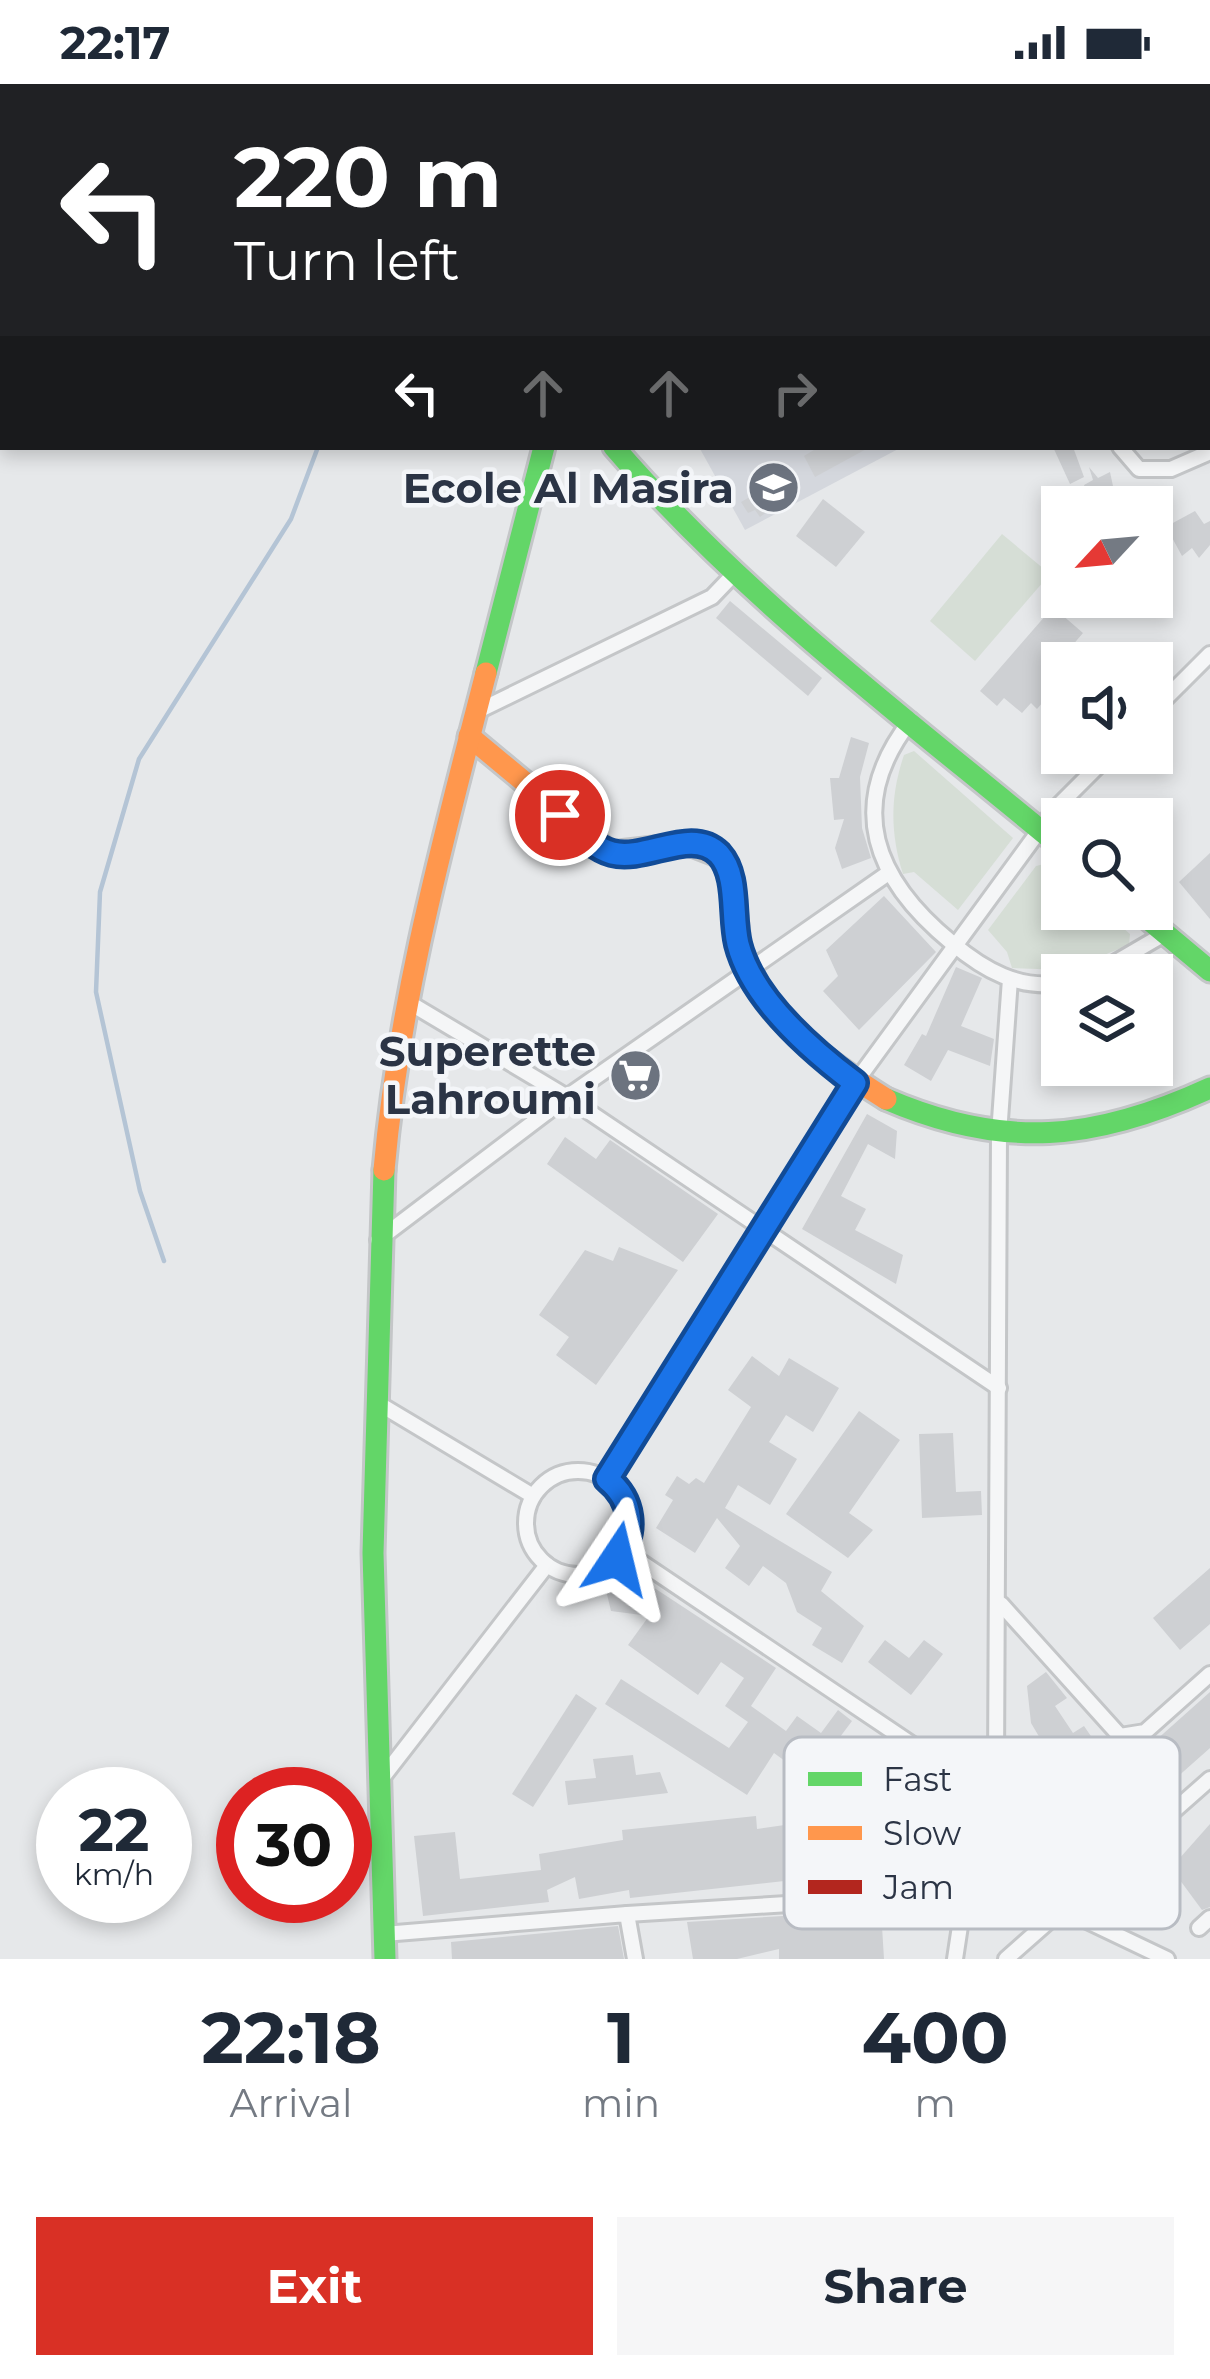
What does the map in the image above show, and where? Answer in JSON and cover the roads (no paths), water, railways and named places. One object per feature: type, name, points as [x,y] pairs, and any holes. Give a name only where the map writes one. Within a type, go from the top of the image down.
[{"type":"street","points":[[385,1959],[376,1402],[378,1240],[391,1091],[472,724],[543,450]]},
{"type":"street","points":[[617,450],[734,574],[1040,829]]},
{"type":"street","points":[[1123,450],[1139,469],[1155,471],[1210,452]]},
{"type":"street","points":[[472,724],[712,597],[734,574]]},
{"type":"street","points":[[1173,691],[1210,654]]},
{"type":"street","points":[[911,720],[895,741],[879,782],[877,826],[886,874],[926,922],[955,946],[1010,979],[1041,981]]},
{"type":"street","points":[[472,724],[610,853],[635,855],[694,843],[720,855],[729,870],[737,941],[747,969],[819,1056],[855,1083],[930,1116],[999,1134],[1040,1137],[1137,1124],[1210,1088]]},
{"type":"street","points":[[607,1479],[855,1083],[1040,829],[1091,774]]},
{"type":"street","points":[[378,1240],[567,1097],[886,874]]},
{"type":"street","points":[[1162,930],[1210,970]]},
{"type":"street","points":[[1130,954],[1166,933]]},
{"type":"street","points":[[997,1737],[999,1134],[1010,979]]},
{"type":"street","points":[[408,1002],[567,1097],[999,1388]]},
{"type":"street","points":[[376,1402],[533,1496]]},
{"type":"street","points":[[567,1472],[607,1479],[623,1496],[630,1517],[623,1550],[608,1566],[589,1575],[567,1574],[547,1565],[532,1549],[526,1528],[533,1496],[567,1472]]},
{"type":"street","points":[[623,1550],[901,1737]]},
{"type":"street","points":[[379,1782],[547,1565]]},
{"type":"street","points":[[1001,1604],[1120,1736],[1144,1732],[1210,1674]]},
{"type":"street","points":[[1180,1805],[1210,1779]]},
{"type":"street","points":[[384,1934],[784,1904]]},
{"type":"street","points":[[627,1914],[634,1959]]},
{"type":"street","points":[[955,1959],[960,1929]]},
{"type":"street","points":[[1006,1959],[1038,1929]]},
{"type":"street","points":[[1104,1929],[1167,1959]]},
{"type":"waterway","points":[[164,1261],[140,1191],[96,992],[100,892],[139,759],[291,519],[317,450]]},
{"type":"place","name":"Ecole Al Masira","points":[[773,488]]},
{"type":"place","name":"Superette Lahroumi","points":[[635,1075]]}]
